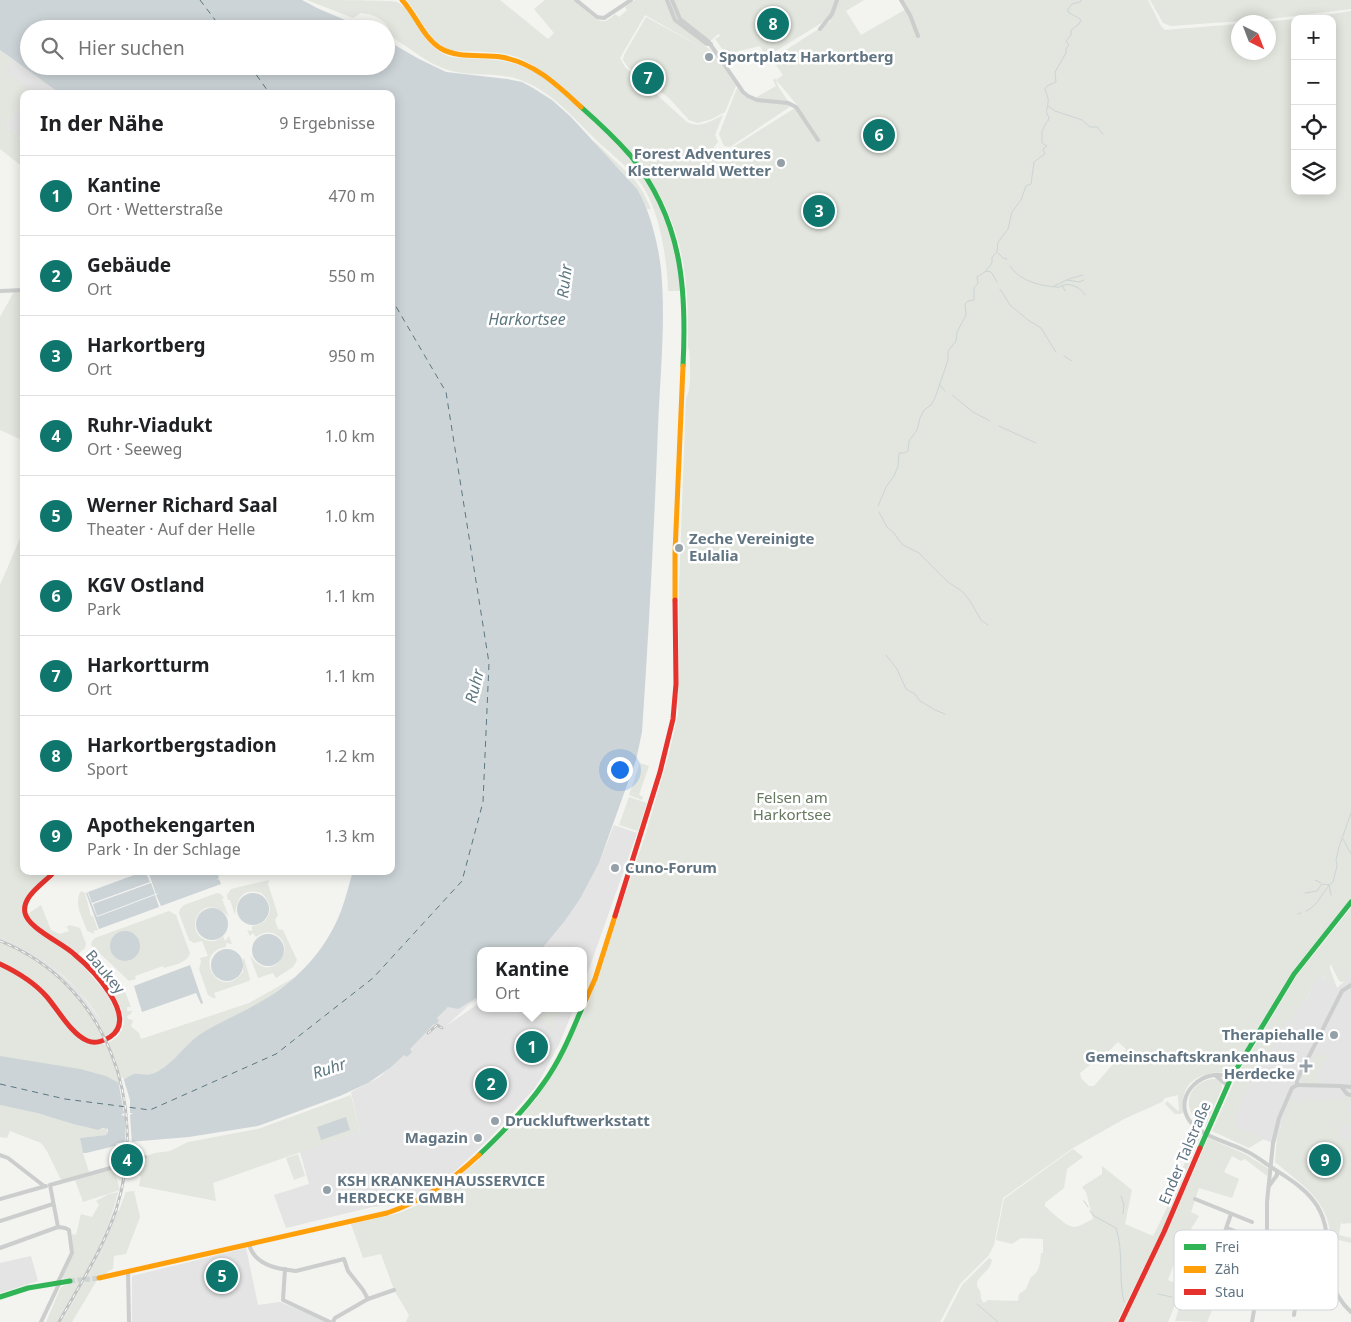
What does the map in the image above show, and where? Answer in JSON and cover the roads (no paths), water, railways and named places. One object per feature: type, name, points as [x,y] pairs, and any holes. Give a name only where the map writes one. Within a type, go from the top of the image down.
[{"type":"main road","points":[[402,0],[430,39],[442,49],[457,54],[500,57],[528,65],[544,75],[601,124],[637,165],[657,193],[672,227],[680,258],[684,292],[685,327],[675,553],[676,684],[673,720],[660,772],[598,970],[587,997]]},
{"type":"main road","name":"Baukey","points":[[0,964],[18,973],[42,992],[83,1039],[90,1042],[102,1041],[117,1031],[121,1017],[119,1009],[100,982],[79,958],[25,917],[24,909],[30,896],[50,875]]},
{"type":"main road","name":"Ender Talstraße","points":[[1121,1322],[1164,1232],[1231,1078],[1294,974],[1351,902]]},
{"type":"main road","points":[[98,1278],[359,1220],[402,1209],[427,1196],[449,1180],[512,1120],[538,1091],[580,1012]]},
{"type":"main road","points":[[0,1297],[28,1288],[70,1281]]},
{"type":"street","points":[[579,1],[597,17],[604,18],[631,0]]},
{"type":"street","points":[[667,0],[672,14],[678,23],[707,44],[711,44]]},
{"type":"street","points":[[672,0],[680,19],[711,44],[743,92],[757,100],[788,103],[796,107],[818,140]]},
{"type":"street","points":[[820,29],[828,20],[837,0]]},
{"type":"street","points":[[901,0],[910,15],[918,36]]},
{"type":"street","points":[[0,291],[20,290]]},
{"type":"street","points":[[1297,1085],[1297,1080],[1342,991],[1351,986]]},
{"type":"street","points":[[1231,1078],[1222,1075],[1202,1078],[1195,1082],[1186,1098],[1186,1112],[1189,1120],[1198,1128],[1216,1138],[1246,1151],[1300,1187],[1314,1201],[1322,1214],[1326,1230]]},
{"type":"street","points":[[1216,1076],[1228,1086]]},
{"type":"street","points":[[1267,1230],[1273,1143],[1279,1118],[1292,1088],[1297,1085],[1351,1087]]},
{"type":"street","points":[[1342,1087],[1351,1096]]},
{"type":"street","points":[[0,1155],[8,1158],[44,1186]]},
{"type":"street","points":[[0,1199],[132,1162],[145,1156]]},
{"type":"street","points":[[1269,1187],[1277,1175],[1277,1171]]},
{"type":"street","points":[[50,1185],[58,1227]]},
{"type":"street","points":[[1195,1200],[1252,1222]]},
{"type":"street","points":[[0,1221],[53,1204]]},
{"type":"street","points":[[1231,1214],[1227,1228],[1232,1230]]},
{"type":"street","points":[[0,1248],[58,1227],[70,1230],[71,1256],[41,1322]]},
{"type":"street","points":[[249,1244],[252,1253],[261,1262],[272,1267],[296,1271],[344,1259],[348,1271],[368,1299]]},
{"type":"street","points":[[285,1268],[286,1278],[283,1300],[332,1322],[335,1318],[368,1299],[394,1290]]},
{"type":"street","points":[[128,1272],[129,1322]]},
{"type":"street","points":[[1338,1296],[1351,1312]]},
{"type":"street","points":[[1294,1315],[1295,1310]]},
{"type":"water","name":"Harkortsee","points":[[0,0],[302,0],[345,20],[20,20],[20,64],[0,50]]},
{"type":"water","name":"Harkortsee","points":[[395,45],[446,72],[522,82],[552,100],[571,117],[637,189],[642,197],[658,249],[663,308],[642,732],[636,760],[599,863],[580,899],[543,947],[477,947],[477,997],[458,1009],[448,1007],[437,1018],[439,1021],[410,1049],[412,1052],[407,1057],[404,1055],[390,1068],[368,1083],[340,1096],[258,1126],[189,1137],[117,1143],[115,1146],[86,1153],[83,1153],[80,1138],[106,1135],[108,1129],[98,1130],[0,1105],[0,1056],[80,1069],[106,1076],[117,1082],[134,1074],[150,1075],[159,1071],[199,1035],[262,1001],[299,974],[319,951],[335,925],[343,906],[352,875],[395,875],[395,90],[55,90],[35,75],[395,75]]},
{"type":"water","points":[[134,875],[147,875],[150,882],[92,903],[88,892]]},
{"type":"water","points":[[149,875],[218,875],[217,880],[219,879],[221,884],[161,906],[156,895],[159,893],[156,894]]},
{"type":"water","points":[[151,883],[155,894],[97,916],[93,904]]},
{"type":"water","points":[[87,892],[97,917],[155,895],[159,907],[99,929]]},
{"type":"water","points":[[253,893],[264,898],[269,909],[264,920],[253,925],[242,920],[237,909],[242,898]]},
{"type":"water","points":[[212,908],[218,909],[223,913],[227,918],[227,930],[223,935],[218,939],[212,940],[206,939],[201,935],[197,930],[196,924],[197,918],[201,913],[206,909]]},
{"type":"water","points":[[125,931],[136,935],[140,946],[136,957],[125,961],[114,957],[110,946],[114,935]]},
{"type":"water","points":[[268,934],[274,935],[279,939],[283,944],[283,956],[279,961],[274,965],[268,966],[262,965],[257,961],[253,956],[252,950],[253,944],[257,939],[262,935]]},
{"type":"water","points":[[227,949],[238,954],[243,965],[238,976],[227,981],[216,976],[211,965],[216,954]]},
{"type":"water","points":[[190,965],[203,1003],[201,1004],[196,993],[142,1012],[134,986]]},
{"type":"water","points":[[346,1117],[350,1130],[321,1140],[317,1127]]},
{"type":"waterway","points":[[878,506],[898,466],[899,453],[908,451],[909,441],[917,430],[924,410],[931,405],[935,398],[948,360],[948,351],[956,341],[957,332],[966,315],[965,304],[968,301],[974,300],[974,288],[978,283],[977,277],[985,272],[992,263],[992,257],[997,252],[998,242],[1008,229],[1012,212],[1021,200],[1026,186],[1031,184],[1034,162],[1045,154],[1043,149],[1047,146],[1042,143],[1042,131],[1049,117],[1046,111],[1048,99],[1045,89],[1056,82],[1055,72],[1069,45],[1066,41],[1071,35],[1071,30],[1081,20],[1068,12],[1068,9],[1072,4],[1081,0]]},
{"type":"waterway","points":[[1048,106],[1055,111],[1082,120],[1090,127],[1097,127],[1103,134]]},
{"type":"waterway","points":[[998,253],[1007,259]]},
{"type":"waterway","points":[[1010,266],[1019,275],[1031,282],[1057,287],[1073,285],[1079,288],[1085,295]]},
{"type":"waterway","points":[[986,271],[991,272],[997,282]]},
{"type":"waterway","points":[[1054,286],[1083,275]]},
{"type":"waterway","points":[[1067,280],[1079,282],[1084,280]]},
{"type":"waterway","points":[[1062,285],[1065,291]]},
{"type":"waterway","points":[[1000,289],[1010,305],[1041,328],[1056,352]]},
{"type":"waterway","points":[[1064,356],[1072,361]]},
{"type":"waterway","points":[[939,384],[945,391]]},
{"type":"waterway","points":[[952,395],[973,412],[990,421]]},
{"type":"waterway","points":[[999,426],[1036,443]]},
{"type":"waterway","points":[[879,512],[887,527],[903,545],[919,553],[948,582],[963,592],[981,620],[988,625]]},
{"type":"waterway","points":[[886,655],[897,669],[906,689],[915,694],[920,701],[945,714]]},
{"type":"waterway","points":[[1306,911],[1318,901],[1333,882],[1339,847],[1351,813]]},
{"type":"waterway","points":[[1343,839],[1351,854]]},
{"type":"waterway","points":[[1315,880],[1321,883]]},
{"type":"waterway","points":[[1305,893],[1317,891],[1322,884],[1329,885],[1331,895]]},
{"type":"waterway","points":[[1121,1196],[1124,1205],[1123,1214]]},
{"type":"waterway","points":[[1084,1201],[1088,1207]]},
{"type":"waterway","points":[[1090,1211],[1094,1216],[1116,1228],[1120,1246],[1121,1284],[1124,1302]]},
{"type":"waterway","points":[[1158,1294],[1172,1297]]},
{"type":"waterway","points":[[977,1304],[998,1322]]},
{"type":"tunnel","points":[[70,1281],[99,1278]]},
{"type":"railway","points":[[0,941],[37,960],[68,986],[92,1017],[110,1052],[122,1089],[127,1129],[125,1170],[116,1210],[98,1253],[59,1322]]},
{"type":"railway","points":[[428,1033],[437,1025],[442,1028]]},
{"type":"place","name":"Harkortbergstadion","points":[[773,24]]},
{"type":"place","name":"Sportplatz Harkortberg","points":[[709,57]]},
{"type":"place","name":"Harkortturm","points":[[648,78]]},
{"type":"place","name":"KGV Ostland","points":[[879,135]]},
{"type":"place","name":"Forest Adventures Kletterwald Wetter","points":[[781,163]]},
{"type":"place","name":"Harkortberg","points":[[819,211]]},
{"type":"place","name":"Zeche Vereinigte Eulalia","points":[[679,548]]},
{"type":"place","name":"Cuno-Forum","points":[[615,868]]},
{"type":"place","name":"Therapiehalle","points":[[1334,1035]]},
{"type":"place","name":"Kantine","points":[[532,1047]]},
{"type":"place","name":"Gemeinschaftskrankenhaus Herdecke","points":[[1306,1066]]},
{"type":"place","name":"Gebäude","points":[[491,1084]]},
{"type":"place","name":"Druckluftwerkstatt","points":[[495,1121]]},
{"type":"place","name":"Magazin","points":[[478,1138]]},
{"type":"place","name":"Ruhr-Viadukt","points":[[127,1160]]},
{"type":"place","name":"Apothekengarten","points":[[1325,1160]]},
{"type":"place","name":"KSH KRANKENHAUSSERVICE HERDECKE GMBH","points":[[327,1190]]},
{"type":"place","name":"Werner Richard Saal","points":[[222,1276]]},
{"type":"water label","name":"Ruhr","points":[[564,281]]},
{"type":"water label","name":"Ruhr","points":[[474,686]]},
{"type":"water label","name":"Ruhr","points":[[329,1068]]},
{"type":"park label","name":"Felsen am Harkortsee","points":[[792,806]]}]
